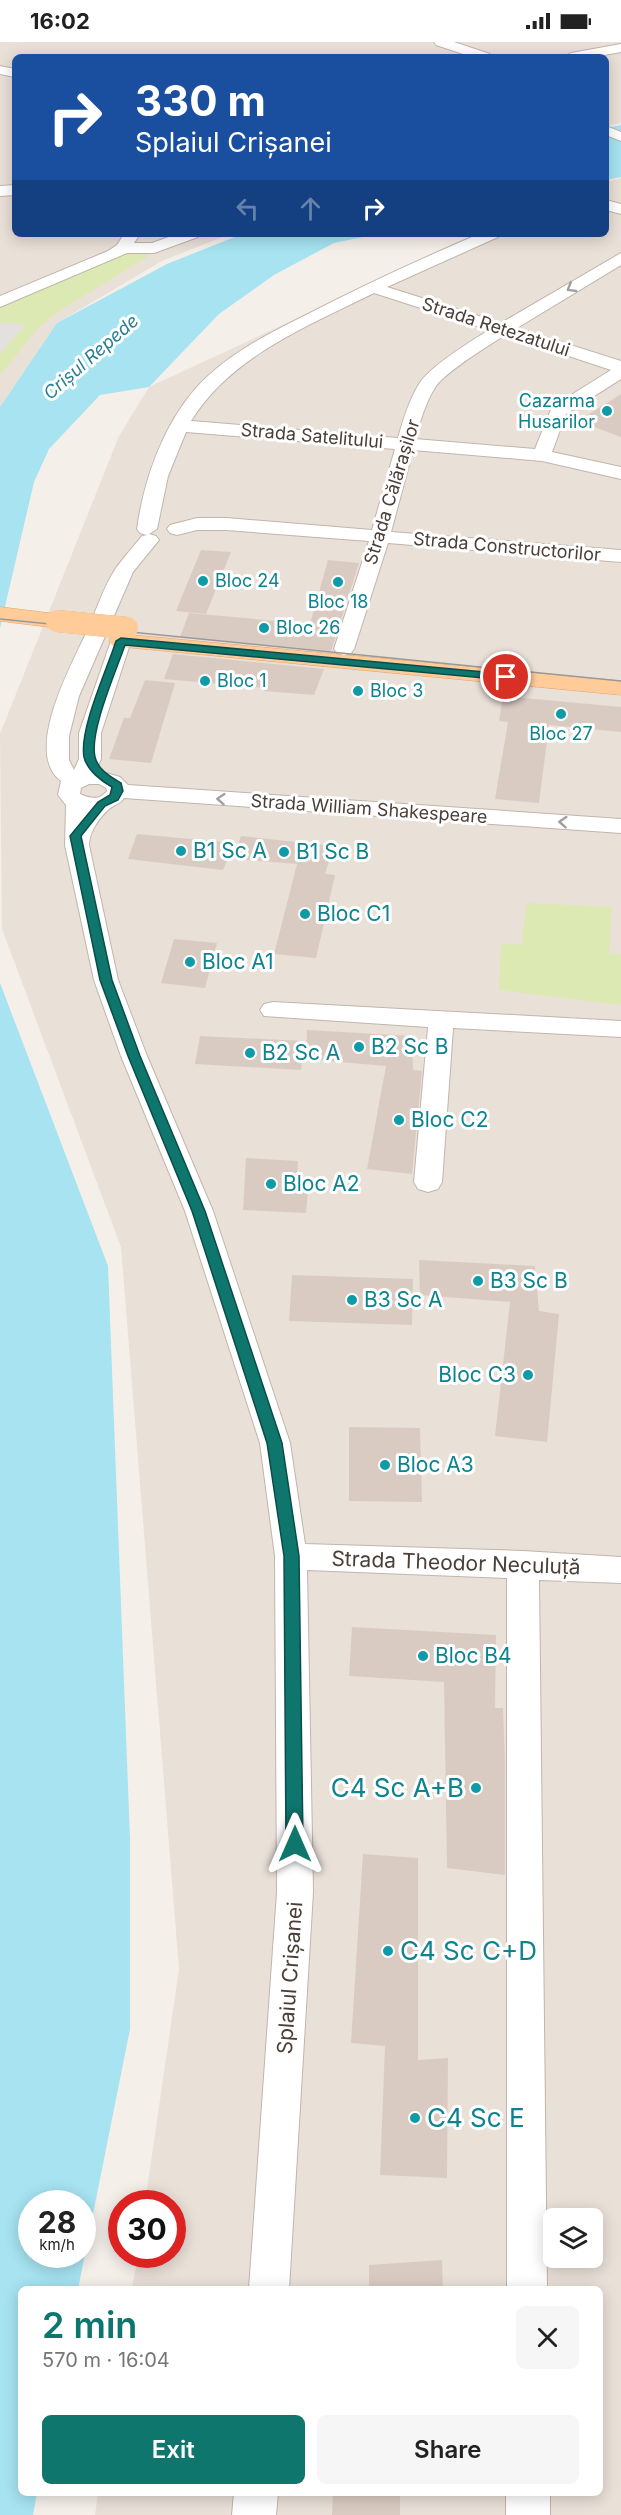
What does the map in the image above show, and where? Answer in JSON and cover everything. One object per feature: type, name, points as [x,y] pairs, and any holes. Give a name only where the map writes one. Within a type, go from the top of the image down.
[{"type":"main road","points":[[0,614],[124,635],[621,688]]},
{"type":"main road","points":[[0,630],[124,635],[344,649],[621,674]]},
{"type":"street","points":[[441,42],[476,54]]},
{"type":"street","points":[[588,54],[621,48]]},
{"type":"street","points":[[0,302],[108,257],[128,241],[154,248],[184,237]]},
{"type":"street","points":[[124,635],[90,733],[92,785],[63,772],[58,760],[58,736],[68,696],[124,571],[148,535],[148,512],[156,479],[190,407],[203,391],[235,363],[262,344],[370,287],[485,237]]},
{"type":"street","name":"Strada Călărașilor","points":[[344,649],[380,536],[411,422],[429,383],[472,348],[621,258]]},
{"type":"street","name":"Strada Retezatului","points":[[370,287],[621,369]]},
{"type":"street","name":"Strada Retezatului","points":[[542,455],[558,411],[621,369]]},
{"type":"street","name":"Strada Satelitului","points":[[181,426],[542,455],[621,472]]},
{"type":"street","name":"Strada Constructorilor","points":[[148,535],[164,543],[175,540],[180,535],[177,529],[197,524],[226,524],[621,556]]},
{"type":"street","name":"Strada William Shakespeare","points":[[92,785],[621,826]]},
{"type":"street","name":"Splaiul Crișanei","points":[[92,785],[75,836],[106,980],[134,1056],[199,1211],[274,1443],[291,1556],[295,1892],[269,2286]]},
{"type":"street","points":[[273,1010],[621,1029]]},
{"type":"street","points":[[428,1182],[441,1019]]},
{"type":"street","name":"Strada Theodor Neculuță","points":[[291,1556],[523,1564],[621,1570]]},
{"type":"street","points":[[523,1564],[527,2286]]},
{"type":"street","points":[[255,2515],[256,2496]]},
{"type":"street","points":[[528,2496],[528,2515]]},
{"type":"shaded area","points":[[0,42],[621,42],[621,123],[609,125],[609,54],[12,54],[12,237],[222,237],[162,261],[57,323],[0,407]]},
{"type":"shaded area","points":[[621,178],[621,2515],[95,2515],[98,2496],[603,2496],[603,2286],[133,2286],[136,2268],[186,2268],[186,2190],[147,2190],[179,1969],[121,1247],[2,929],[0,734],[119,436],[149,387],[473,237],[609,237],[609,181]]},
{"type":"shaded area","points":[[0,323],[25,324],[0,354]]},
{"type":"green space","points":[[131,252],[150,255],[56,313],[38,328],[0,375],[0,354],[25,325],[0,323],[0,309],[10,300]]},
{"type":"green space","points":[[527,903],[612,907],[609,953],[621,954],[621,1005],[499,990],[501,943],[521,945]]},
{"type":"water","points":[[621,125],[621,177],[609,179],[609,127]]},
{"type":"water","name":"Crișul Repede","points":[[234,237],[363,237],[334,243],[274,275],[219,314],[149,387],[100,395],[49,449],[34,482],[0,628],[0,407],[57,323],[167,264]]},
{"type":"water","points":[[0,983],[108,1266],[130,1839],[130,2029],[96,2199],[96,2190],[18,2190],[18,2268],[82,2268],[79,2286],[18,2286],[18,2496],[36,2496],[33,2515],[0,2515]]},
{"type":"building","name":"Cazarma Husarilor","points":[[621,394],[621,437],[578,421]]},
{"type":"building","name":"Bloc 24","points":[[201,550],[231,552],[206,614],[176,611]]},
{"type":"building","points":[[328,560],[359,563],[331,651],[180,637],[189,613],[310,624]]},
{"type":"building","points":[[173,654],[324,669],[314,695],[264,691],[265,688],[164,679]]},
{"type":"building","points":[[145,680],[175,683],[151,763],[109,759],[124,718],[130,718]]},
{"type":"building","points":[[503,696],[621,707],[621,732],[549,725],[539,803],[495,799],[508,722],[499,721]]},
{"type":"building","name":"B1 Sc A","points":[[137,834],[234,843],[223,870],[128,859]]},
{"type":"building","name":"Bloc C1","points":[[241,836],[334,846],[325,874],[335,875],[316,958],[274,954],[297,864],[234,859]]},
{"type":"building","name":"Bloc A1","points":[[174,939],[217,943],[205,988],[161,983]]},
{"type":"building","points":[[307,1030],[412,1036],[413,1070],[422,1071],[412,1174],[367,1169],[386,1066],[306,1059]]},
{"type":"building","name":"B2 Sc A","points":[[200,1036],[304,1041],[301,1070],[195,1064]]},
{"type":"building","name":"Bloc A2","points":[[246,1158],[298,1161],[296,1189],[308,1190],[306,1213],[243,1210]]},
{"type":"building","points":[[419,1260],[535,1266],[539,1311],[559,1314],[547,1442],[495,1436],[510,1302],[420,1295]]},
{"type":"building","name":"B3 Sc A","points":[[292,1275],[413,1279],[412,1325],[289,1321]]},
{"type":"building","name":"Bloc A3","points":[[349,1427],[420,1428],[422,1502],[349,1501]]},
{"type":"building","points":[[352,1627],[496,1635],[495,1708],[503,1708],[505,1875],[447,1868],[444,1682],[349,1676]]},
{"type":"building","points":[[363,1854],[418,1858],[418,2060],[448,2058],[447,2178],[380,2175],[385,2046],[351,2043]]},
{"type":"building","points":[[442,2260],[443,2286],[369,2286],[369,2265]]},
{"type":"building","points":[[333,2496],[400,2496],[400,2515],[332,2515]]},
{"type":"tram line","points":[[0,619],[621,681]]},
{"type":"place","name":"Cazarma Husarilor","points":[[607,411]]},
{"type":"place","name":"Bloc 24","points":[[203,581]]},
{"type":"place","name":"Bloc 18","points":[[338,582]]},
{"type":"place","name":"Bloc 26","points":[[264,628]]},
{"type":"place","name":"Bloc 1","points":[[205,681]]},
{"type":"place","name":"Bloc 3","points":[[358,691]]},
{"type":"place","name":"Bloc 27","points":[[561,714]]},
{"type":"place","name":"B1 Sc A","points":[[181,851]]},
{"type":"place","name":"B1 Sc B","points":[[284,852]]},
{"type":"place","name":"Bloc C1","points":[[305,914]]},
{"type":"place","name":"Bloc A1","points":[[190,962]]},
{"type":"place","name":"B2 Sc B","points":[[359,1047]]},
{"type":"place","name":"B2 Sc A","points":[[250,1053]]},
{"type":"place","name":"Bloc C2","points":[[399,1120]]},
{"type":"place","name":"Bloc A2","points":[[271,1184]]},
{"type":"place","name":"B3 Sc B","points":[[478,1281]]},
{"type":"place","name":"B3 Sc A","points":[[352,1300]]},
{"type":"place","name":"Bloc C3","points":[[528,1375]]},
{"type":"place","name":"Bloc A3","points":[[385,1465]]},
{"type":"place","name":"Bloc B4","points":[[423,1656]]},
{"type":"place","name":"C4 Sc A+B","points":[[476,1788]]},
{"type":"place","name":"C4 Sc C+D","points":[[388,1951]]},
{"type":"place","name":"C4 Sc E","points":[[415,2118]]},
{"type":"route","points":[[295,1844],[291,1556],[274,1443],[199,1211],[134,1056],[106,980],[75,836],[101,804],[114,798],[118,791],[117,785],[103,777],[90,759],[88,744],[121,641],[506,677]]}]
